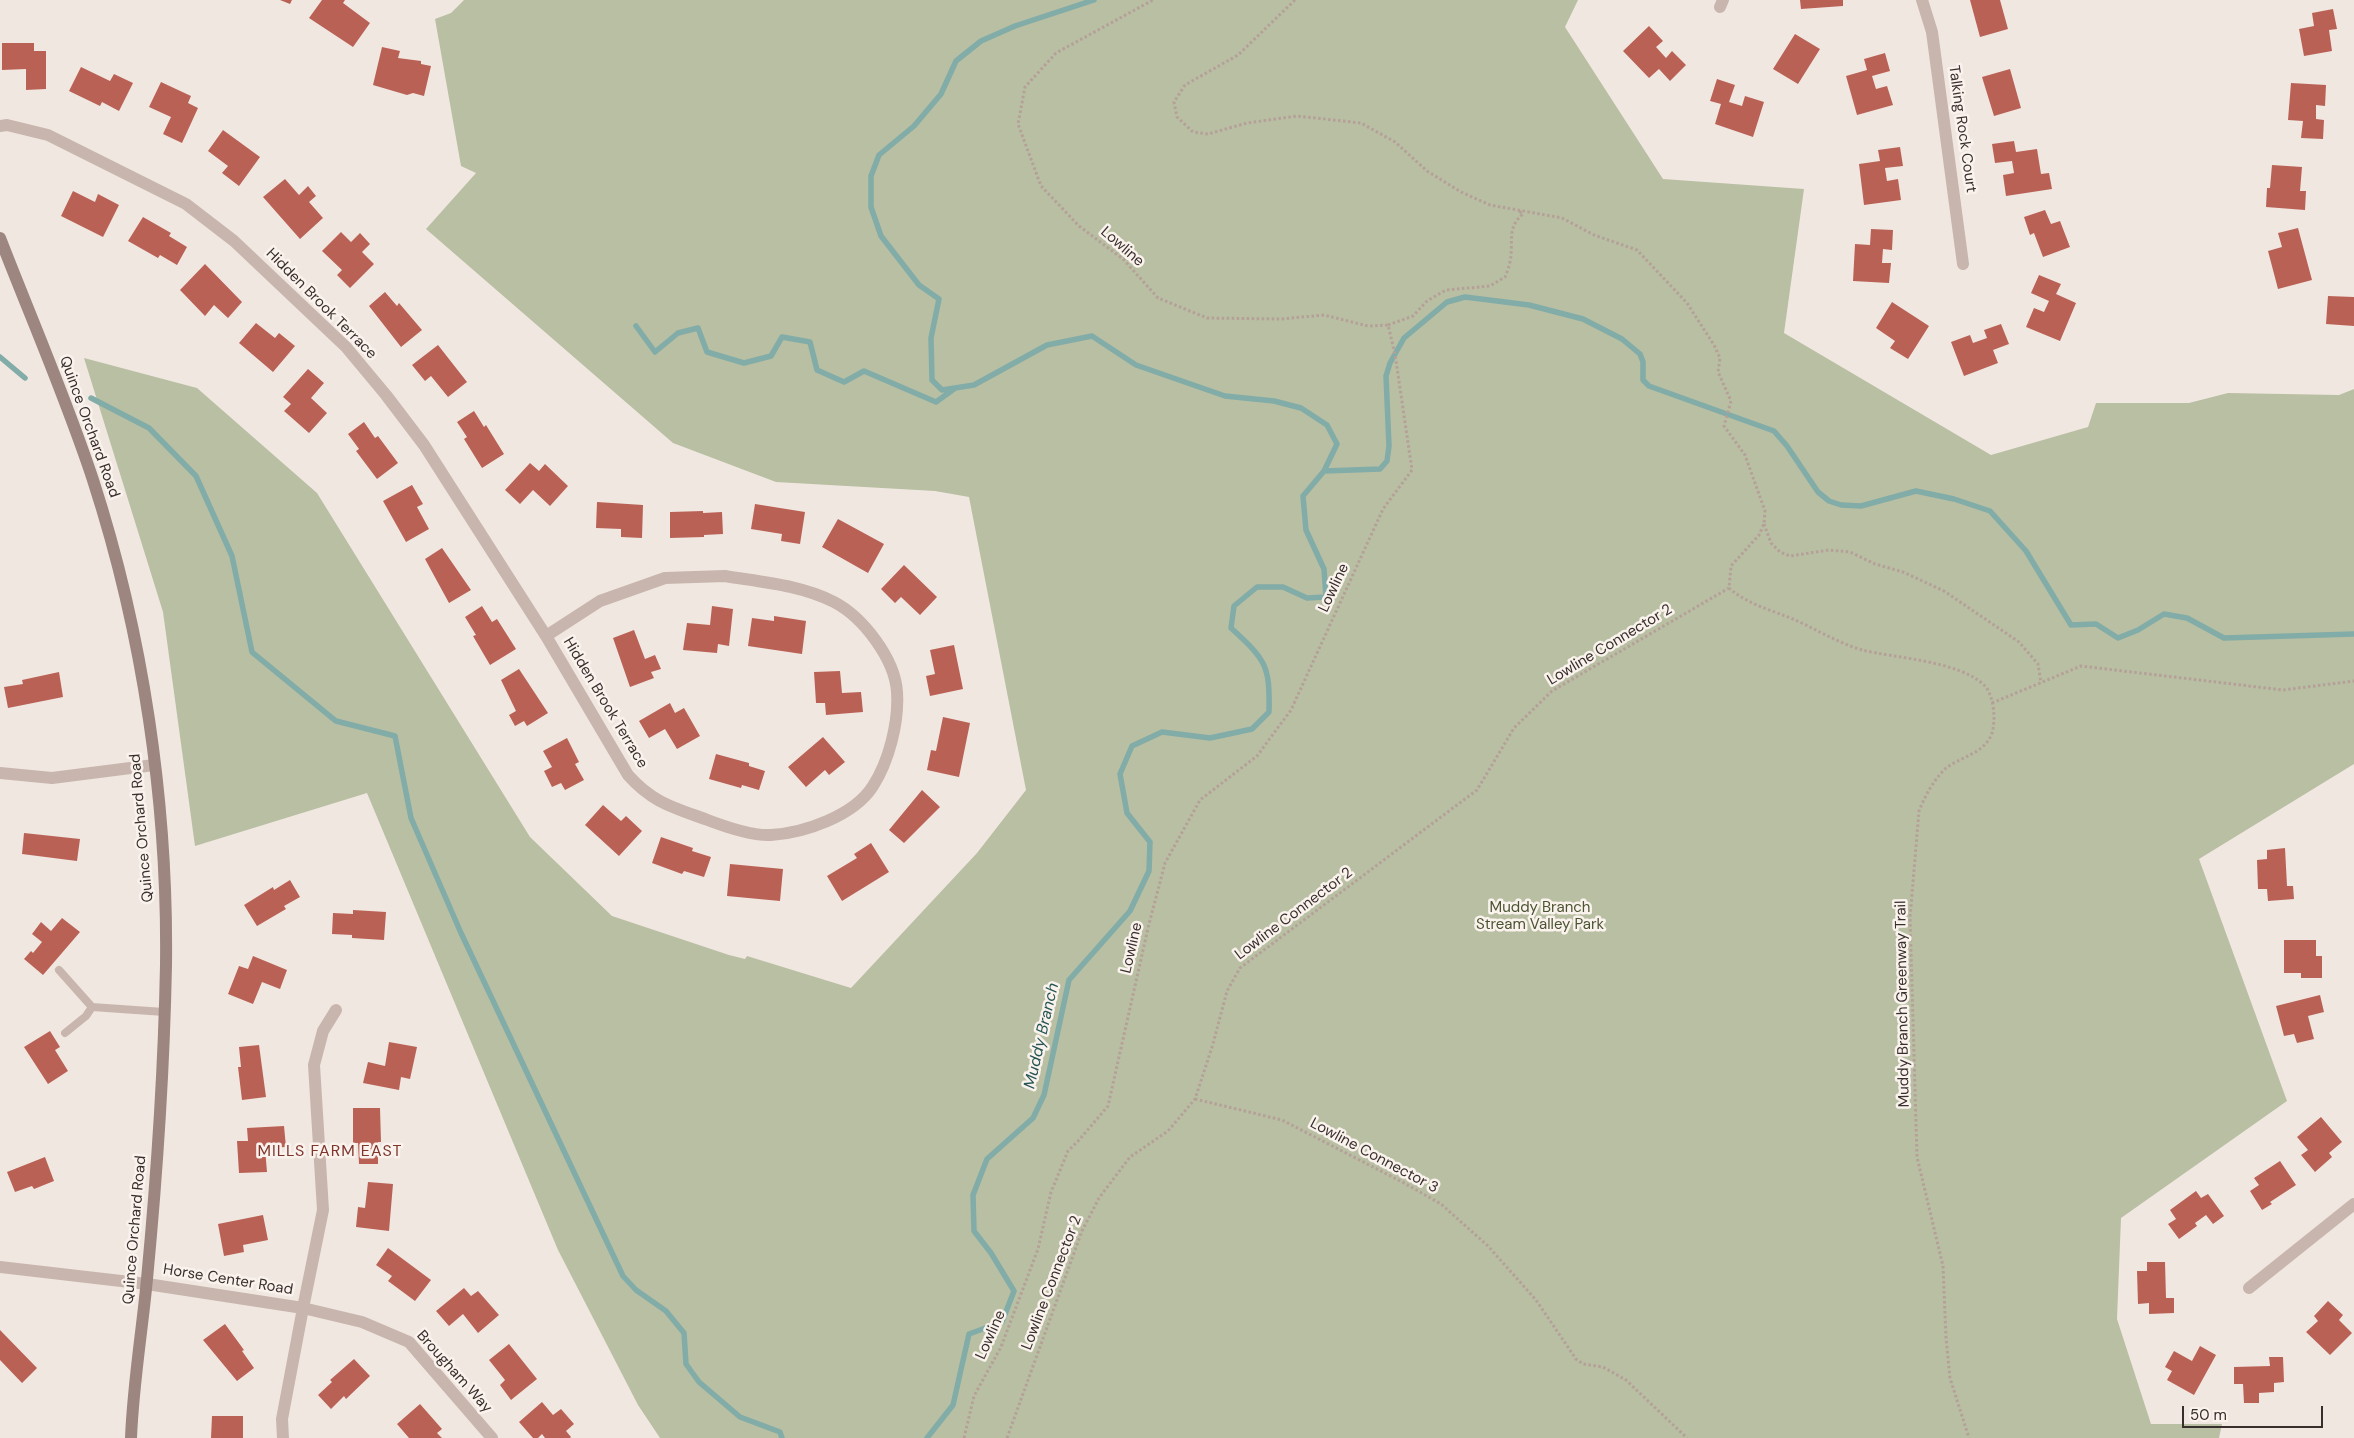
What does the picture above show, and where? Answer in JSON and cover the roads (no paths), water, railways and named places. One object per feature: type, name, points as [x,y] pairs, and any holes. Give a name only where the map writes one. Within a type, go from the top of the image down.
[{"type":"street","name":"Talking Rock Court","points":[[1922,0],[1932,32],[1963,264]]},
{"type":"street","name":"Hidden Brook Terrace","points":[[0,126],[8,125],[48,135],[186,204],[234,241],[346,347],[424,445],[546,636],[628,775],[643,792],[663,803],[726,827],[769,836],[810,830],[854,806],[873,787],[892,744],[897,692],[890,665],[877,641],[858,620],[836,603],[810,591],[724,576],[665,578],[600,601],[546,636]]},
{"type":"street","name":"Quince Orchard Road","points":[[0,238],[94,483],[127,610],[148,719],[154,765],[165,910],[164,1012],[158,1161],[131,1438]]},
{"type":"street","points":[[0,773],[52,778],[154,765]]},
{"type":"street","points":[[283,1438],[282,1419],[323,1210],[314,1065],[323,1031],[336,1010]]},
{"type":"street","points":[[2249,1288],[2354,1204]]},
{"type":"street","name":"Horse Center Road","points":[[0,1268],[147,1284],[303,1308]]},
{"type":"street","name":"Brougham Way","points":[[303,1308],[362,1322],[409,1342],[492,1438]]},
{"type":"lane","points":[[59,970],[92,1007],[164,1012]]},
{"type":"lane","points":[[65,1033],[86,1016],[92,1007]]},
{"type":"waterway","name":"Muddy Branch","points":[[927,1438],[953,1405],[969,1334],[1002,1322],[1014,1291],[991,1253],[974,1231],[973,1195],[987,1159],[1033,1118],[1044,1095],[1069,980],[1130,911],[1149,871],[1150,842],[1127,813],[1120,774],[1132,746],[1162,732],[1210,738],[1252,729],[1269,712],[1267,673],[1259,656],[1231,628],[1234,606],[1257,587],[1283,587],[1307,598],[1326,597],[1324,569],[1306,530],[1303,496],[1324,471],[1337,444],[1327,425],[1301,408],[1274,401],[1225,396],[1136,365],[1092,336],[1047,345],[974,385],[942,390],[932,380],[931,338],[939,299],[919,285],[881,236],[871,207],[871,176],[879,155],[914,126],[941,94],[956,61],[981,41],[1015,26],[1094,0]]},
{"type":"waterway","points":[[1324,471],[1380,469],[1387,461],[1389,446],[1386,376],[1390,363],[1404,338],[1447,302],[1465,297],[1529,305],[1583,319],[1622,339],[1640,354],[1643,362],[1643,380],[1649,386],[1774,431],[1787,446],[1818,492],[1829,501],[1841,505],[1861,506],[1916,491],[1954,499],[1990,511],[2026,551],[2071,625],[2096,624],[2118,638],[2138,630],[2164,614],[2187,618],[2224,638],[2354,634]]},
{"type":"waterway","points":[[636,326],[655,352],[678,333],[698,328],[707,352],[744,363],[771,356],[782,337],[810,342],[817,370],[844,382],[864,371],[936,402],[954,389]]},
{"type":"waterway","points":[[0,357],[25,378]]},
{"type":"waterway","points":[[91,398],[149,428],[196,476],[232,556],[252,652],[336,721],[395,736],[411,818],[461,933],[623,1276],[636,1290],[666,1311],[684,1333],[686,1364],[699,1382],[740,1417],[780,1432],[782,1438]]},
{"type":"district","name":"MILLS FARM EAST","points":[[330,1152]]},
{"type":"park label","name":"Muddy Branch Stream Valley Park","points":[[1540,916]]}]
